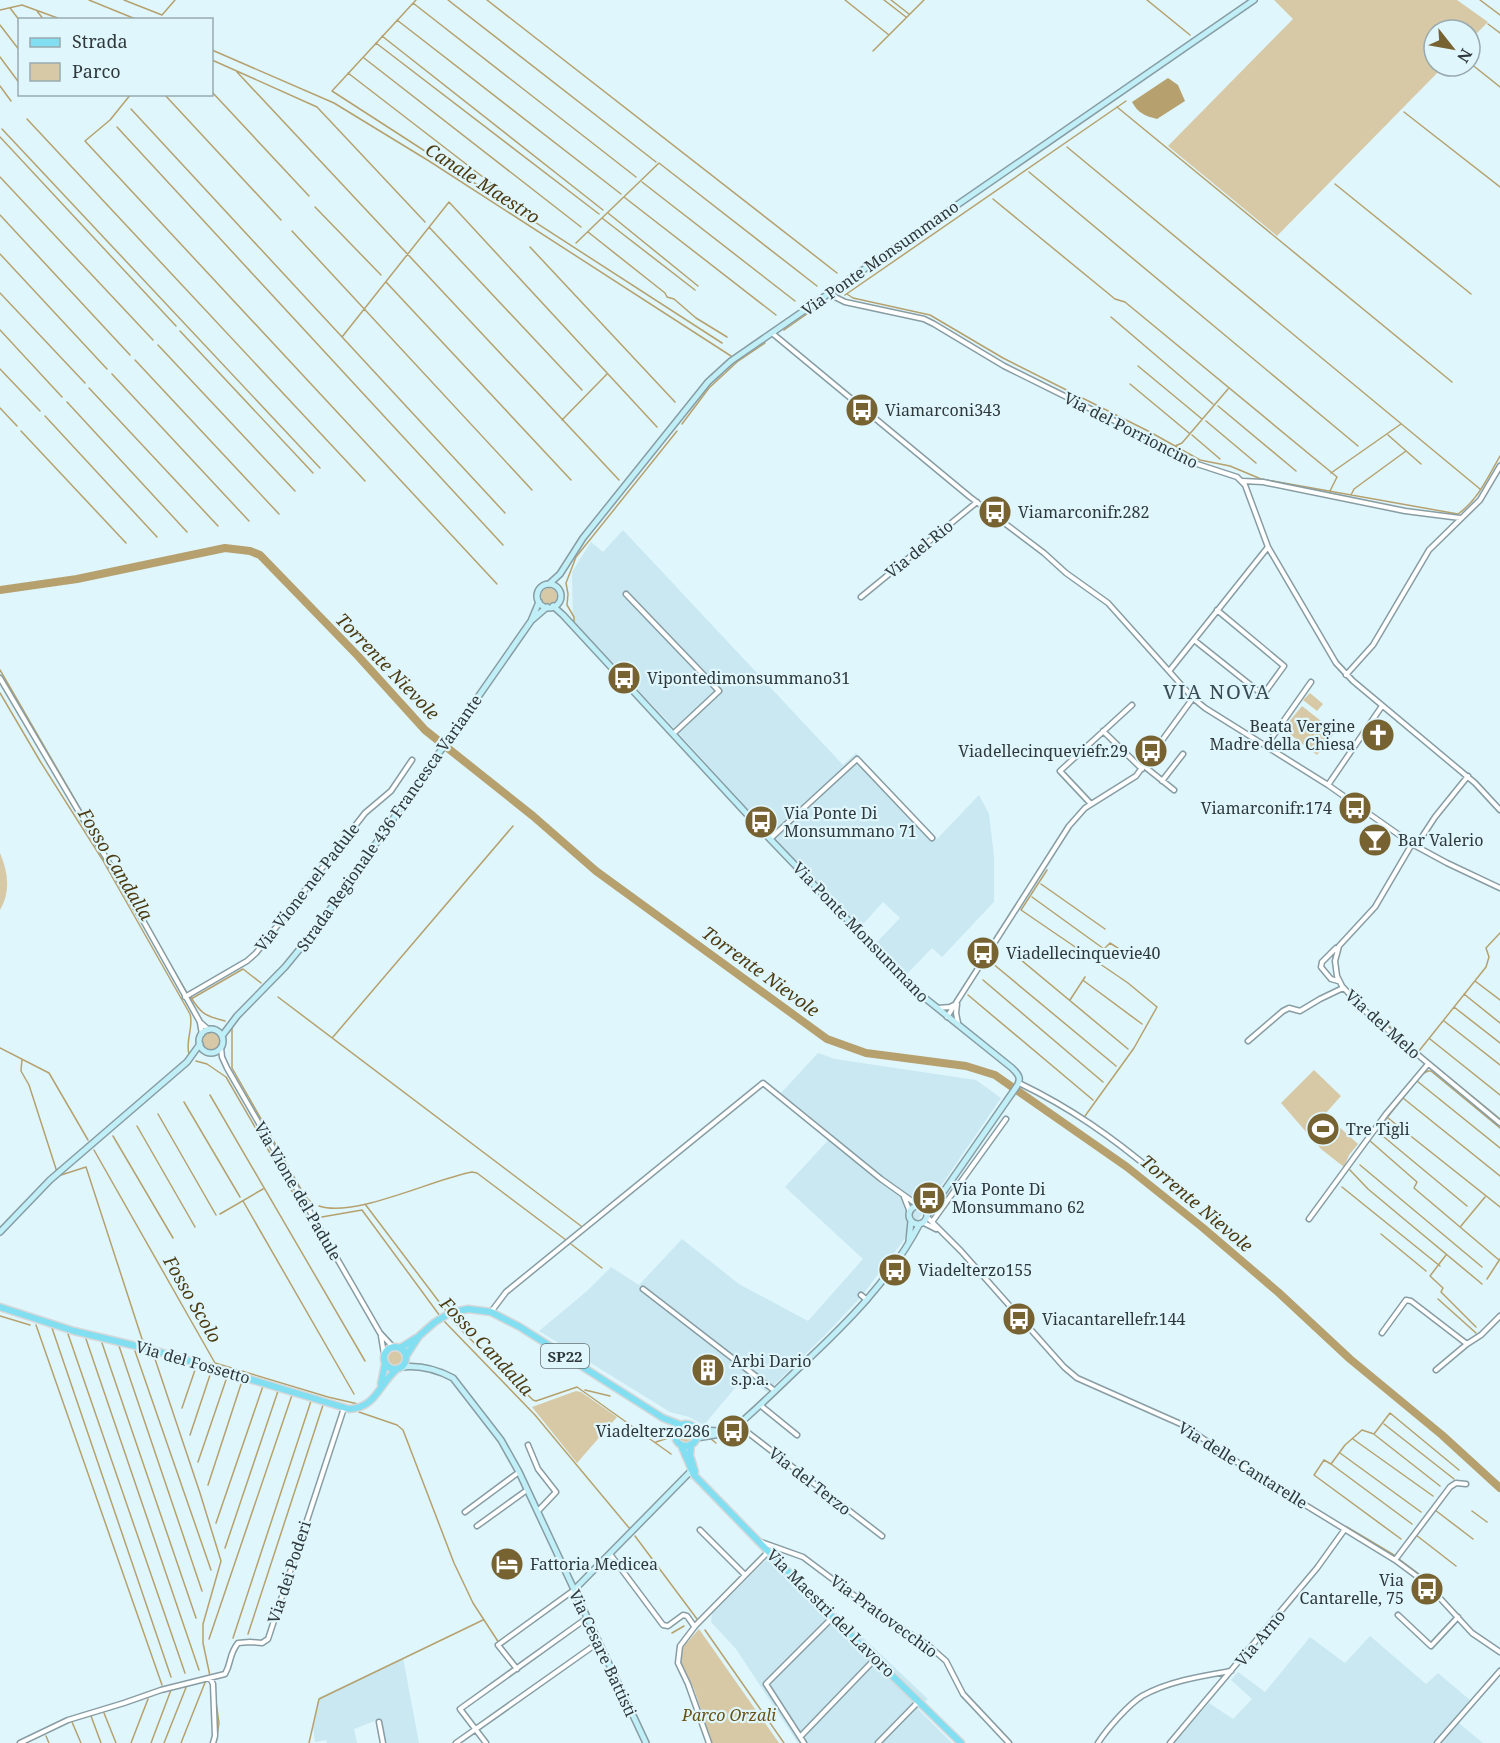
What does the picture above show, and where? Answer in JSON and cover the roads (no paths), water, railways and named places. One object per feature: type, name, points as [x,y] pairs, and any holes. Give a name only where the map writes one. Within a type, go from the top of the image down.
[{"type":"main road","name":"Via Ponte Monsummano","points":[[560,574],[583,538],[708,382],[731,361],[1254,0]]},
{"type":"main road","points":[[531,621],[539,602],[538,590],[560,574]]},
{"type":"main road","points":[[560,574],[557,587],[563,615]]},
{"type":"main road","points":[[549,584],[557,587]]},
{"type":"main road","points":[[531,621],[559,601]]},
{"type":"main road","points":[[539,602],[550,607]]},
{"type":"main road","name":"Via Ponte Monsummano","points":[[550,607],[563,615],[770,839],[915,990],[1012,1068],[1019,1075],[1018,1084]]},
{"type":"main road","name":"Strada Regionale 436 Francesca Variante","points":[[237,1016],[285,967],[317,928],[531,621]]},
{"type":"main road","points":[[0,1232],[50,1180],[187,1062],[200,1044],[202,1034],[237,1016]]},
{"type":"main road","points":[[187,1062],[207,1052],[215,1053],[221,1048],[222,1036],[237,1016]]},
{"type":"main road","points":[[213,1030],[222,1036]]},
{"type":"main road","points":[[200,1044],[207,1052]]},
{"type":"main road","points":[[696,1438],[722,1434],[738,1425],[832,1338],[868,1300],[926,1220],[1018,1084]]},
{"type":"main road","points":[[909,1243],[910,1212],[914,1207],[921,1207],[940,1197]]},
{"type":"main road","points":[[921,1207],[926,1220]]},
{"type":"main road","points":[[911,1221],[926,1220]]},
{"type":"main road","name":"Via del Fossetto","points":[[0,1307],[74,1331],[153,1350],[344,1408]]},
{"type":"main road","name":"SP22","points":[[384,1354],[388,1349],[419,1336],[444,1316],[462,1309],[491,1312],[520,1327],[663,1418],[681,1425],[691,1425],[696,1430]]},
{"type":"main road","name":"SP22","points":[[400,1368],[419,1336]]},
{"type":"main road","points":[[397,1347],[418,1366]]},
{"type":"main road","points":[[379,1391],[385,1372],[384,1354]]},
{"type":"main road","points":[[385,1364],[390,1369],[418,1366]]},
{"type":"main road","name":"Via Cesare Battisti","points":[[418,1366],[453,1378],[501,1440],[538,1511],[646,1743]]},
{"type":"main road","points":[[344,1408],[353,1409],[365,1406],[400,1368]]},
{"type":"main road","name":"SP22","points":[[663,1418],[675,1432],[676,1439],[681,1444]]},
{"type":"main road","points":[[675,1432],[681,1425]]},
{"type":"main road","points":[[701,1483],[690,1455],[691,1444],[696,1438],[696,1430],[732,1429]]},
{"type":"main road","points":[[681,1444],[691,1444]]},
{"type":"main road","name":"Via Maestri del Lavoro","points":[[681,1444],[691,1471],[701,1483],[833,1618],[961,1743]]},
{"type":"main road","points":[[574,1590],[691,1471]]},
{"type":"street","name":"Via del Porrioncino","points":[[829,294],[845,302],[934,324],[997,362],[1131,429],[1191,462],[1238,477],[1242,481],[1263,482],[1405,511],[1461,518]]},
{"type":"street","points":[[772,333],[977,502],[1044,552],[1066,573],[1108,603],[1193,698],[1218,717],[1328,785],[1414,844],[1500,888]]},
{"type":"street","points":[[1346,675],[1373,645],[1429,550],[1485,492],[1500,466]]},
{"type":"street","points":[[1242,481],[1268,547],[1336,663],[1346,675],[1382,706],[1468,776],[1500,810]]},
{"type":"street","name":"Via del Rio","points":[[861,597],[977,502]]},
{"type":"street","points":[[1170,670],[1268,547]]},
{"type":"street","points":[[626,594],[719,691],[674,733]]},
{"type":"street","points":[[1194,640],[1263,695],[1284,666],[1217,610]]},
{"type":"street","points":[[0,678],[145,924],[200,1022],[202,1034]]},
{"type":"street","points":[[1266,747],[1311,682]]},
{"type":"street","points":[[947,1017],[1077,816],[1091,804],[1129,781],[1143,767],[1193,698]]},
{"type":"street","points":[[1091,804],[1060,771],[1132,705]]},
{"type":"street","points":[[1328,785],[1382,706]]},
{"type":"street","points":[[1103,731],[1143,767],[1174,790]]},
{"type":"street","points":[[1162,781],[1183,754]]},
{"type":"street","points":[[770,839],[857,759],[932,838]]},
{"type":"street","name":"Via Vione nel Padule","points":[[185,997],[247,961],[256,953],[365,813],[390,791],[412,760]]},
{"type":"street","points":[[1338,981],[1331,979],[1321,967],[1322,962],[1375,907],[1414,844],[1468,776]]},
{"type":"street","name":"Via del Melo","points":[[1339,946],[1335,966],[1338,981],[1343,988],[1364,1010],[1500,1124]]},
{"type":"street","points":[[1248,1041],[1283,1011],[1289,1008],[1300,1011],[1343,988]]},
{"type":"street","points":[[936,1008],[950,1007],[957,1003]]},
{"type":"street","points":[[957,1003],[958,1026]]},
{"type":"street","points":[[200,1022],[213,1030]]},
{"type":"street","name":"Via Vione del Padule","points":[[221,1048],[227,1068],[380,1333]]},
{"type":"street","points":[[1309,1219],[1386,1114],[1428,1065]]},
{"type":"street","points":[[491,1312],[506,1292],[763,1083],[904,1196],[921,1207]]},
{"type":"street","points":[[1018,1084],[1076,1113],[1119,1143],[1156,1174]]},
{"type":"street","points":[[926,1220],[947,1200],[1006,1119]]},
{"type":"street","points":[[904,1196],[910,1212]]},
{"type":"street","points":[[940,1197],[947,1200]]},
{"type":"street","name":"Via delle Cantarelle","points":[[926,1220],[937,1229]]},
{"type":"street","name":"Via delle Cantarelle","points":[[926,1220],[961,1251],[1064,1367],[1077,1378],[1182,1425],[1253,1473],[1395,1560],[1426,1583],[1472,1633],[1500,1652]]},
{"type":"street","points":[[643,1289],[775,1391]]},
{"type":"street","points":[[861,1295],[868,1300]]},
{"type":"street","points":[[1382,1333],[1406,1300],[1411,1301],[1467,1344]]},
{"type":"street","points":[[1436,1370],[1481,1335],[1500,1316]]},
{"type":"street","points":[[380,1333],[397,1347]]},
{"type":"street","points":[[380,1333],[384,1354]]},
{"type":"street","points":[[760,1405],[797,1435]]},
{"type":"street","name":"Via dei Poderi","points":[[211,1678],[225,1674],[229,1668],[230,1653],[238,1644],[262,1643],[268,1639],[344,1408]]},
{"type":"street","name":"Via del Terzo","points":[[738,1425],[882,1536]]},
{"type":"street","points":[[528,1445],[538,1469],[556,1492],[538,1511]]},
{"type":"street","points":[[465,1512],[519,1472]]},
{"type":"street","points":[[1395,1560],[1450,1487],[1456,1483],[1466,1484]]},
{"type":"street","points":[[477,1526],[527,1490]]},
{"type":"street","name":"Via Arno","points":[[1170,1743],[1317,1568],[1345,1529]]},
{"type":"street","points":[[700,1530],[745,1575]]},
{"type":"street","name":"Via Pratovecchio","points":[[761,1542],[803,1557],[883,1617],[929,1646],[946,1661],[963,1694],[1009,1743]]},
{"type":"street","points":[[709,1743],[678,1663],[681,1642],[769,1551]]},
{"type":"street","points":[[610,1554],[663,1625],[668,1626],[684,1615],[695,1626]]},
{"type":"street","points":[[517,1669],[498,1645],[574,1590]]},
{"type":"street","points":[[1398,1615],[1431,1646],[1458,1617]]},
{"type":"street","points":[[486,1743],[460,1709],[587,1618]]},
{"type":"street","points":[[804,1743],[766,1684],[833,1618]]},
{"type":"street","points":[[456,1743],[599,1642]]},
{"type":"street","points":[[800,1737],[876,1658]]},
{"type":"street","points":[[1098,1743],[1108,1728],[1142,1697],[1189,1678],[1232,1671]]},
{"type":"street","points":[[1437,1743],[1500,1671]]},
{"type":"street","points":[[20,1743],[68,1720],[160,1690],[211,1678],[215,1736],[213,1743]]},
{"type":"street","points":[[878,1743],[919,1701]]},
{"type":"street","points":[[379,1722],[383,1743]]},
{"type":"waterway","name":"Canale Maestro","points":[[89,0],[133,18]]},
{"type":"waterway","points":[[124,0],[162,15],[175,0]]},
{"type":"waterway","points":[[416,0],[332,91],[722,343]]},
{"type":"waterway","points":[[448,0],[656,162]]},
{"type":"waterway","points":[[487,0],[837,273]]},
{"type":"waterway","points":[[845,0],[889,35]]},
{"type":"waterway","points":[[884,0],[906,17]]},
{"type":"waterway","points":[[891,0],[909,14]]},
{"type":"waterway","points":[[873,51],[924,0]]},
{"type":"waterway","points":[[1147,0],[1190,35]]},
{"type":"waterway","points":[[1480,0],[1500,15]]},
{"type":"waterway","points":[[413,3],[636,177]]},
{"type":"waterway","points":[[0,10],[22,5],[58,18]]},
{"type":"waterway","points":[[10,8],[18,18]]},
{"type":"waterway","points":[[37,11],[42,18]]},
{"type":"waterway","points":[[397,20],[621,194]]},
{"type":"waterway","points":[[1488,24],[1500,33]]},
{"type":"waterway","points":[[0,25],[18,48]]},
{"type":"waterway","points":[[382,36],[603,210]]},
{"type":"waterway","points":[[376,43],[599,214]]},
{"type":"waterway","name":"Canale Maestro","points":[[213,50],[334,103],[429,161],[731,356]]},
{"type":"waterway","points":[[0,57],[18,81]]},
{"type":"waterway","points":[[364,58],[581,227]]},
{"type":"waterway","points":[[213,60],[317,107],[425,222]]},
{"type":"waterway","points":[[237,72],[619,480]]},
{"type":"waterway","points":[[348,73],[527,211]]},
{"type":"waterway","points":[[1482,73],[1500,87]]},
{"type":"waterway","points":[[0,86],[11,101]]},
{"type":"waterway","points":[[213,93],[309,196]]},
{"type":"waterway","points":[[129,96],[110,120],[85,141],[497,584]]},
{"type":"waterway","points":[[166,96],[281,220]]},
{"type":"waterway","points":[[845,295],[1126,101]]},
{"type":"waterway","points":[[1117,107],[1452,382]]},
{"type":"waterway","points":[[131,109],[505,513]]},
{"type":"waterway","points":[[1404,112],[1500,187]]},
{"type":"waterway","points":[[27,119],[365,481]]},
{"type":"waterway","points":[[117,127],[503,545]]},
{"type":"waterway","points":[[2,129],[320,468]]},
{"type":"waterway","points":[[0,137],[176,326]]},
{"type":"waterway","points":[[1067,147],[1480,489]]},
{"type":"waterway","points":[[576,243],[659,163],[817,286]]},
{"type":"waterway","points":[[1029,172],[1358,446]]},
{"type":"waterway","points":[[0,177],[153,340]]},
{"type":"waterway","points":[[642,182],[795,301]]},
{"type":"waterway","points":[[1335,184],[1471,294]]},
{"type":"waterway","points":[[624,197],[776,315]]},
{"type":"waterway","points":[[993,199],[1115,299],[1125,302],[1337,477],[1330,491]]},
{"type":"waterway","points":[[342,337],[449,202],[657,427]]},
{"type":"waterway","points":[[315,207],[381,275]]},
{"type":"waterway","points":[[608,213],[698,286]]},
{"type":"waterway","points":[[0,215],[130,355]]},
{"type":"waterway","points":[[602,218],[695,290]]},
{"type":"waterway","points":[[429,227],[582,390]]},
{"type":"waterway","points":[[292,231],[532,490]]},
{"type":"waterway","points":[[588,232],[665,293],[667,297],[674,299],[696,318],[727,337]]},
{"type":"waterway","points":[[530,247],[675,402]]},
{"type":"waterway","points":[[0,254],[107,369]]},
{"type":"waterway","points":[[386,282],[571,480]]},
{"type":"waterway","points":[[0,293],[85,383]]},
{"type":"waterway","points":[[847,294],[853,298],[930,315],[1003,358],[1150,432],[1200,460],[1230,466],[1261,479],[1458,514],[1477,495],[1500,456]]},
{"type":"waterway","points":[[784,330],[824,302]]},
{"type":"waterway","points":[[1111,317],[1213,404]]},
{"type":"waterway","points":[[0,330],[62,397]]},
{"type":"waterway","points":[[180,331],[313,473]]},
{"type":"waterway","points":[[682,424],[709,388],[737,362],[765,343]]},
{"type":"waterway","points":[[158,345],[295,491]]},
{"type":"waterway","points":[[135,360],[279,514]]},
{"type":"waterway","points":[[1138,366],[1202,419]]},
{"type":"waterway","points":[[0,369],[40,411]]},
{"type":"waterway","points":[[112,374],[249,521]]},
{"type":"waterway","points":[[562,420],[607,374]]},
{"type":"waterway","points":[[1130,384],[1189,433]]},
{"type":"waterway","points":[[89,388],[218,526]]},
{"type":"waterway","points":[[1175,446],[1182,443],[1228,389]]},
{"type":"waterway","points":[[67,402],[187,532]]},
{"type":"waterway","points":[[1218,406],[1296,471]]},
{"type":"waterway","points":[[0,408],[17,426]]},
{"type":"waterway","points":[[45,416],[157,537]]},
{"type":"waterway","points":[[1206,421],[1256,463]]},
{"type":"waterway","points":[[1331,473],[1401,424]]},
{"type":"waterway","points":[[21,431],[126,543]]},
{"type":"waterway","points":[[574,622],[574,617],[567,605],[566,583],[576,557],[677,431]]},
{"type":"waterway","points":[[1192,435],[1220,459]]},
{"type":"waterway","points":[[1388,435],[1421,464]]},
{"type":"waterway","points":[[1351,495],[1354,489],[1406,451]]},
{"type":"waterway","name":"Torrente Nievole","points":[[0,590],[77,579],[225,548],[250,551],[260,555],[358,656],[425,730],[533,816],[596,871],[827,1039],[866,1053],[966,1066],[995,1075],[1127,1167],[1202,1227],[1500,1488]]},
{"type":"waterway","points":[[0,670],[187,993]]},
{"type":"waterway","name":"Fosso Candalla","points":[[0,693],[102,859],[190,1014],[189,1054]]},
{"type":"waterway","points":[[333,1037],[513,826]]},
{"type":"waterway","points":[[1047,870],[1021,910],[1128,983],[1157,1007],[1134,1048],[1085,1116]]},
{"type":"waterway","points":[[1041,884],[1105,929]]},
{"type":"waterway","points":[[1032,897],[1104,949],[1110,943],[1133,958]]},
{"type":"waterway","points":[[1419,1051],[1486,967],[1489,957],[1486,948],[1500,933]]},
{"type":"waterway","points":[[1014,954],[1128,1049]]},
{"type":"waterway","points":[[992,963],[1116,1066]]},
{"type":"waterway","points":[[191,999],[243,969],[261,983]]},
{"type":"waterway","points":[[1070,1000],[1085,977]]},
{"type":"waterway","points":[[983,980],[1103,1082]]},
{"type":"waterway","points":[[1084,981],[1142,1024]]},
{"type":"waterway","points":[[1475,981],[1500,1000]]},
{"type":"waterway","points":[[1464,994],[1500,1023]]},
{"type":"waterway","points":[[968,995],[1093,1100]]},
{"type":"waterway","points":[[190,996],[204,1013],[225,1021]]},
{"type":"waterway","points":[[278,997],[581,1226]]},
{"type":"waterway","points":[[1454,1007],[1500,1043]]},
{"type":"waterway","points":[[1374,1012],[1418,1052],[1500,1119]]},
{"type":"waterway","points":[[1444,1021],[1500,1065]]},
{"type":"waterway","points":[[232,1027],[232,1068],[305,1196],[312,1203]]},
{"type":"waterway","points":[[1430,1039],[1500,1095]]},
{"type":"waterway","name":"Fosso Scolo","points":[[0,1048],[49,1073],[88,1140]]},
{"type":"waterway","points":[[22,1059],[21,1071],[29,1085],[57,1172]]},
{"type":"waterway","name":"Fosso Candalla","points":[[196,1061],[207,1064],[226,1077],[310,1219]]},
{"type":"waterway","points":[[1370,1139],[1422,1074],[1428,1071],[1431,1071],[1500,1128]]},
{"type":"waterway","points":[[1417,1081],[1500,1148]]},
{"type":"waterway","points":[[210,1095],[365,1361]]},
{"type":"waterway","points":[[1403,1098],[1500,1176]]},
{"type":"waterway","points":[[184,1102],[240,1197]]},
{"type":"waterway","points":[[158,1114],[216,1215]]},
{"type":"waterway","points":[[1388,1118],[1500,1207]]},
{"type":"waterway","points":[[137,1126],[195,1227]]},
{"type":"waterway","points":[[1378,1132],[1467,1206]]},
{"type":"waterway","points":[[113,1136],[173,1238]]},
{"type":"waterway","points":[[1369,1140],[1417,1182],[1414,1188],[1499,1260]]},
{"type":"waterway","points":[[1314,1216],[1367,1143]]},
{"type":"waterway","name":"Fosso Scolo","points":[[94,1150],[215,1363],[358,1404]]},
{"type":"waterway","points":[[1360,1165],[1482,1267]]},
{"type":"waterway","points":[[58,1176],[86,1167],[142,1339],[146,1345]]},
{"type":"waterway","points":[[1349,1169],[1368,1189],[1482,1284]]},
{"type":"waterway","points":[[319,1206],[353,1207],[472,1172],[477,1173],[566,1240]]},
{"type":"waterway","points":[[1342,1187],[1440,1266]]},
{"type":"waterway","points":[[220,1214],[263,1189]]},
{"type":"waterway","points":[[1461,1226],[1485,1197]]},
{"type":"waterway","points":[[243,1201],[354,1394]]},
{"type":"waterway","points":[[365,1204],[446,1311]]},
{"type":"waterway","name":"Fosso Candalla","points":[[316,1218],[362,1210],[440,1316]]},
{"type":"waterway","points":[[1381,1234],[1426,1271]]},
{"type":"waterway","points":[[571,1244],[602,1268]]},
{"type":"waterway","points":[[1446,1255],[1430,1276],[1443,1288],[1441,1292],[1476,1327]]},
{"type":"waterway","points":[[1487,1279],[1500,1259]]},
{"type":"waterway","points":[[1438,1299],[1476,1333]]},
{"type":"waterway","points":[[449,1315],[461,1330],[533,1400],[536,1401],[577,1387],[671,1454]]},
{"type":"waterway","points":[[0,1316],[30,1325]]},
{"type":"waterway","name":"Fosso Candalla","points":[[443,1320],[535,1415],[630,1529]]},
{"type":"waterway","points":[[36,1325],[162,1685]]},
{"type":"waterway","points":[[52,1328],[171,1677]]},
{"type":"waterway","points":[[68,1334],[185,1673]]},
{"type":"waterway","points":[[86,1339],[199,1670]]},
{"type":"waterway","points":[[102,1343],[196,1618]]},
{"type":"waterway","points":[[119,1346],[202,1591]]},
{"type":"waterway","points":[[135,1351],[211,1570]]},
{"type":"waterway","points":[[150,1351],[154,1356],[221,1561],[203,1624],[203,1643],[210,1676]]},
{"type":"waterway","points":[[182,1408],[196,1367]]},
{"type":"waterway","points":[[190,1435],[211,1372]]},
{"type":"waterway","points":[[198,1462],[227,1377]]},
{"type":"waterway","points":[[208,1485],[242,1381]]},
{"type":"waterway","points":[[216,1523],[263,1386]]},
{"type":"waterway","points":[[585,1390],[610,1396]]},
{"type":"waterway","points":[[225,1548],[278,1391]]},
{"type":"waterway","points":[[209,1639],[292,1395]]},
{"type":"waterway","points":[[233,1638],[311,1401]]},
{"type":"waterway","points":[[248,1634],[323,1405]]},
{"type":"waterway","name":"Fosso Scolo","points":[[359,1412],[397,1425],[403,1430],[454,1563],[473,1603],[499,1643]]},
{"type":"waterway","points":[[1401,1539],[1314,1475],[1324,1460],[1331,1464],[1345,1445],[1362,1430],[1374,1434],[1390,1413],[1459,1470]]},
{"type":"waterway","points":[[1384,1424],[1454,1479]]},
{"type":"waterway","points":[[680,1436],[692,1434]]},
{"type":"waterway","points":[[1375,1435],[1440,1486]]},
{"type":"waterway","points":[[656,1442],[668,1438]]},
{"type":"waterway","points":[[711,1439],[716,1443]]},
{"type":"waterway","points":[[1353,1439],[1433,1496]]},
{"type":"waterway","points":[[1340,1453],[1421,1512]]},
{"type":"waterway","points":[[1331,1464],[1412,1524]]},
{"type":"waterway","points":[[1435,1510],[1473,1539]]},
{"type":"waterway","points":[[1472,1511],[1487,1522]]},
{"type":"waterway","points":[[1347,1527],[1394,1555]]},
{"type":"waterway","points":[[1416,1535],[1456,1566]]},
{"type":"waterway","name":"Fosso Candalla","points":[[635,1536],[697,1619]]},
{"type":"waterway","points":[[1399,1559],[1431,1583]]},
{"type":"waterway","points":[[309,1743],[319,1699],[483,1620]]},
{"type":"waterway","points":[[672,1633],[684,1626]]},
{"type":"waterway","name":"Fosso Candalla","points":[[705,1630],[784,1743]]},
{"type":"waterway","points":[[181,1743],[206,1680]]},
{"type":"waterway","points":[[164,1743],[187,1685]]},
{"type":"waterway","points":[[151,1743],[171,1690]]},
{"type":"waterway","points":[[215,1695],[219,1723],[216,1743]]},
{"type":"waterway","points":[[131,1743],[148,1699]]},
{"type":"waterway","points":[[104,1713],[116,1743]]},
{"type":"waterway","points":[[91,1716],[101,1743]]},
{"type":"waterway","points":[[72,1722],[81,1743]]},
{"type":"waterway","points":[[46,1736],[49,1743]]},
{"type":"place","name":"Viamarconi343","points":[[862,410]]},
{"type":"place","name":"Viamarconifr.282","points":[[995,512]]},
{"type":"place","name":"Vipontedimonsummano31","points":[[624,678]]},
{"type":"place","name":"Beata Vergine Madre della Chiesa","points":[[1378,735]]},
{"type":"place","name":"Viadellecinqueviefr.29","points":[[1151,751]]},
{"type":"place","name":"Viamarconifr.174","points":[[1355,808]]},
{"type":"place","name":"Via Ponte Di Monsummano 71","points":[[761,822]]},
{"type":"place","name":"Bar Valerio","points":[[1375,840]]},
{"type":"place","name":"Viadellecinquevie40","points":[[983,953]]},
{"type":"place","name":"Tre Tigli","points":[[1323,1129]]},
{"type":"place","name":"Via Ponte Di Monsummano 62","points":[[929,1198]]},
{"type":"place","name":"Viadelterzo155","points":[[895,1270]]},
{"type":"place","name":"Viacantarellefr.144","points":[[1019,1319]]},
{"type":"place","name":"Arbi Dario s.p.a.","points":[[708,1370]]},
{"type":"place","name":"Viadelterzo286","points":[[733,1431]]},
{"type":"place","name":"Fattoria Medicea","points":[[507,1564]]},
{"type":"place","name":"Via Cantarelle, 75","points":[[1427,1589]]},
{"type":"district","name":"VIA NOVA","points":[[1217,691]]},
{"type":"park label","name":"Parco Orzali","points":[[729,1715]]}]
